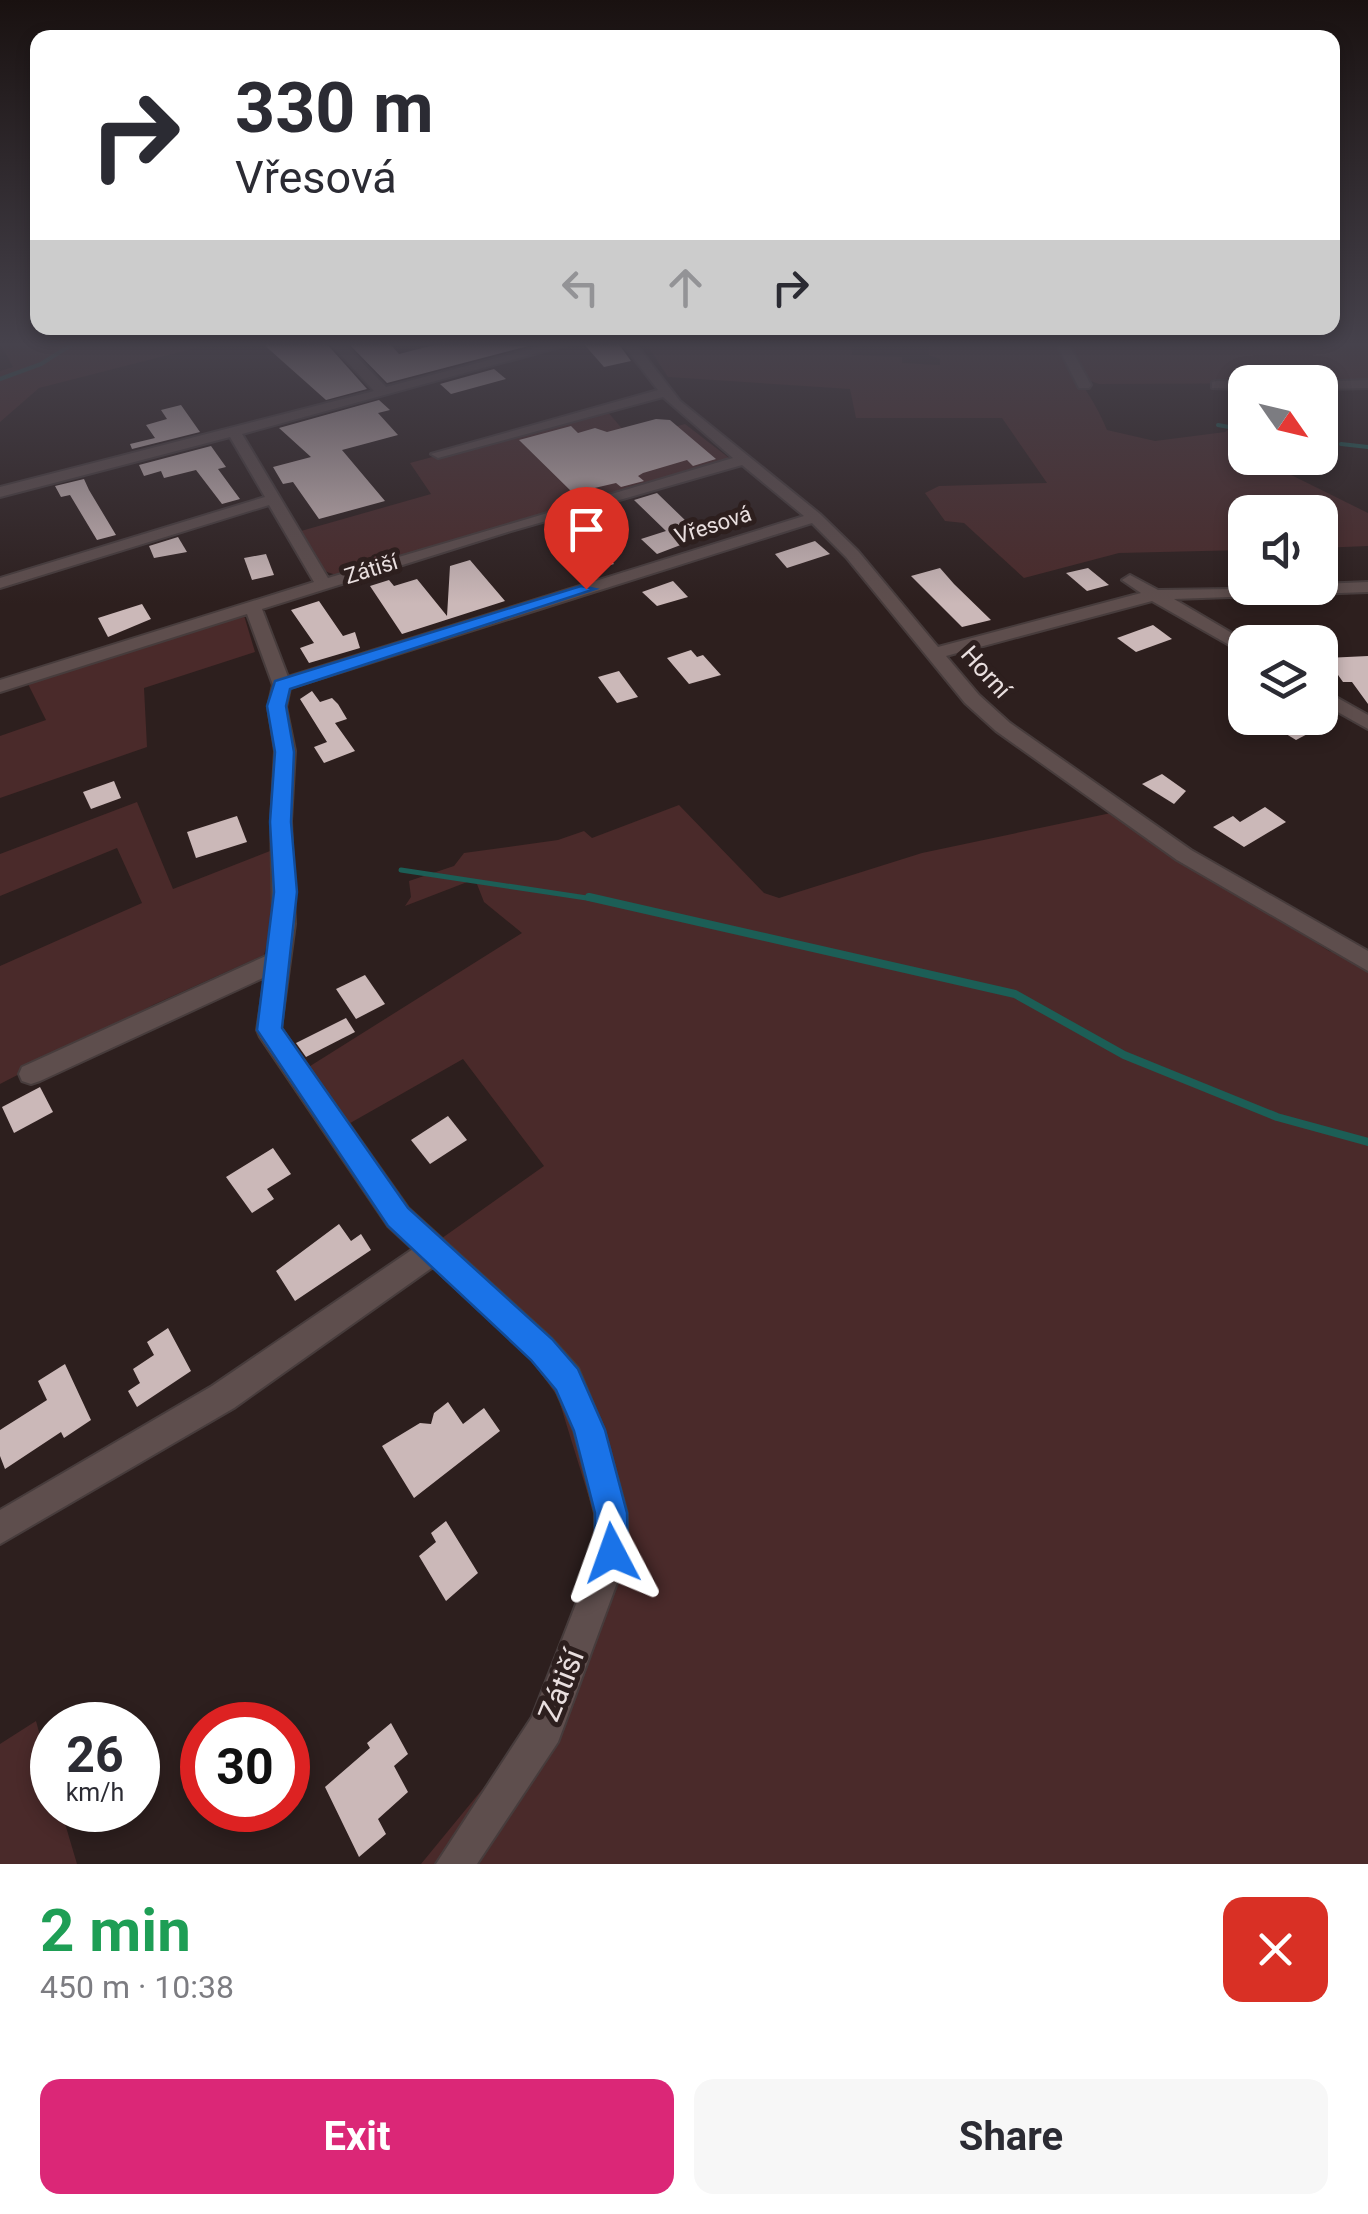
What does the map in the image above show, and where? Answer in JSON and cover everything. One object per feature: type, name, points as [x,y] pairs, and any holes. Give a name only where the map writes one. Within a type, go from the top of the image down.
[{"type":"street","points":[[0,492],[241,430]]},
{"type":"street","points":[[438,454],[526,430]]},
{"type":"street","name":"Horní","points":[[710,430],[815,517],[972,699],[1078,783],[1184,855],[1368,962]]},
{"type":"street","points":[[234,432],[270,500],[323,584]]},
{"type":"street","name":"Zátiší","points":[[0,686],[323,584],[744,460]]},
{"type":"street","points":[[0,583],[270,500]]},
{"type":"street","name":"Vřesová","points":[[282,686],[815,517]]},
{"type":"street","points":[[1130,580],[1228,639]]},
{"type":"street","points":[[936,653],[1154,595],[1368,587]]},
{"type":"street","name":"Zátiší","points":[[254,606],[282,686],[277,706],[284,752],[281,822],[286,892],[269,1030],[398,1217],[542,1349],[567,1380],[589,1430],[611,1513],[612,1553],[544,1729],[454,1864]]},
{"type":"street","points":[[1338,704],[1368,722]]},
{"type":"street","points":[[1344,708],[1368,707]]},
{"type":"street","points":[[31,1074],[276,962]]},
{"type":"street","points":[[0,1528],[222,1397],[434,1250]]},
{"type":"shaded area","points":[[532,430],[623,430],[631,439],[663,430],[693,430],[733,461],[341,575],[319,566],[294,533],[431,494],[410,463]]},
{"type":"shaded area","points":[[1010,430],[1107,430],[1155,441],[1228,430],[1228,475],[1291,475],[1332,495],[1228,495],[1228,550],[1119,553],[1024,578],[964,523],[945,521],[925,493],[939,486],[1047,483]]},
{"type":"shaded area","points":[[1338,498],[1368,513],[1368,546],[1338,547]]},
{"type":"shaded area","points":[[243,612],[255,652],[144,688],[147,747],[0,798],[0,736],[46,720],[27,682]]},
{"type":"shaded area","points":[[137,802],[173,889],[270,851],[272,925],[264,955],[153,1005],[0,1084],[0,966],[142,903],[117,848],[0,896],[0,854]]},
{"type":"shaded area","points":[[679,805],[764,893],[779,898],[922,853],[1111,813],[1329,951],[1368,963],[1368,1864],[421,1864],[535,1725],[603,1543],[558,1397],[512,1333],[428,1248],[544,1166],[463,1059],[345,1126],[307,1068],[522,933],[484,902],[475,879],[405,906],[411,897],[409,881],[454,866],[464,853],[558,840],[584,831],[592,838]]},
{"type":"shaded area","points":[[30,1725],[30,1832],[68,1832],[77,1864],[0,1864],[0,1744]]},
{"type":"building","points":[[149,430],[200,432],[132,449],[130,444],[155,438]]},
{"type":"building","points":[[281,430],[393,430],[398,435],[342,450],[385,501],[319,519],[293,482],[283,484],[273,467],[311,457]]},
{"type":"building","points":[[556,430],[682,430],[716,459],[693,466],[687,460],[638,476],[644,481],[573,493],[519,440]]},
{"type":"building","points":[[211,446],[226,467],[218,469],[240,499],[222,504],[196,470],[164,478],[161,471],[144,476],[139,465]]},
{"type":"building","points":[[84,479],[116,535],[97,540],[70,495],[61,497],[55,486]]},
{"type":"building","points":[[657,493],[699,538],[657,554],[641,539],[666,531],[634,500]]},
{"type":"building","points":[[572,518],[614,564],[591,570],[546,526]]},
{"type":"building","points":[[178,537],[187,552],[154,558],[149,546]]},
{"type":"building","points":[[815,541],[830,554],[787,568],[775,554]]},
{"type":"building","points":[[266,554],[274,575],[252,580],[244,558]]},
{"type":"building","points":[[470,560],[505,601],[402,634],[370,586],[389,580],[394,586],[417,579],[447,616],[450,566]]},
{"type":"building","points":[[940,568],[991,620],[962,627],[911,576]]},
{"type":"building","points":[[1088,568],[1109,585],[1087,591],[1066,573]]},
{"type":"building","points":[[673,581],[688,597],[657,606],[642,592]]},
{"type":"building","points":[[319,601],[343,636],[355,632],[360,648],[309,663],[300,648],[314,643],[291,610]]},
{"type":"building","points":[[142,604],[151,619],[108,637],[98,618]]},
{"type":"building","points":[[1153,625],[1172,639],[1136,652],[1117,638]]},
{"type":"building","points":[[691,650],[697,657],[703,655],[721,675],[689,684],[667,658]]},
{"type":"building","points":[[1368,656],[1368,704],[1352,682],[1343,682],[1338,675],[1338,657]]},
{"type":"building","points":[[619,671],[638,697],[617,703],[598,677]]},
{"type":"building","points":[[312,691],[320,702],[332,698],[338,704],[347,719],[335,723],[355,751],[324,763],[314,747],[327,742],[300,699]]},
{"type":"building","points":[[1162,774],[1186,791],[1174,804],[1142,784]]},
{"type":"building","points":[[114,781],[121,798],[91,809],[83,792]]},
{"type":"building","points":[[1265,807],[1286,822],[1244,847],[1213,827],[1233,816],[1240,822]]},
{"type":"building","points":[[237,816],[247,842],[196,858],[187,832]]},
{"type":"building","points":[[365,975],[385,1004],[356,1019],[336,989]]},
{"type":"building","points":[[346,1018],[355,1032],[306,1057],[296,1043]]},
{"type":"building","points":[[40,1087],[53,1112],[14,1133],[2,1107]]},
{"type":"building","points":[[448,1116],[467,1140],[430,1164],[411,1140]]},
{"type":"building","points":[[273,1148],[291,1174],[267,1189],[274,1199],[252,1213],[226,1177]]},
{"type":"building","points":[[339,1224],[351,1241],[361,1234],[371,1250],[295,1301],[276,1271]]},
{"type":"building","points":[[168,1328],[191,1371],[137,1407],[128,1391],[140,1383],[133,1369],[154,1355],[147,1342]]},
{"type":"building","points":[[65,1364],[91,1420],[64,1438],[61,1432],[5,1469],[0,1456],[0,1430],[47,1400],[38,1381]]},
{"type":"building","points":[[448,1402],[463,1424],[484,1408],[500,1431],[414,1498],[382,1446],[420,1423],[431,1424],[434,1413]]},
{"type":"building","points":[[446,1521],[478,1573],[446,1601],[419,1556],[436,1542],[431,1533]]},
{"type":"building","points":[[391,1723],[408,1754],[394,1766],[408,1792],[378,1819],[386,1834],[359,1857],[325,1787],[370,1748],[367,1743]]},
{"type":"waterway","points":[[1341,444],[1368,447]]},
{"type":"waterway","points":[[401,870],[600,900]]},
{"type":"waterway","points":[[589,897],[1015,994],[1124,1055],[1277,1117],[1368,1142]]},
{"type":"route","points":[[586,589],[282,686],[277,706],[284,752],[281,822],[286,892],[269,1030],[398,1217],[542,1349],[567,1380],[589,1430],[611,1513],[612,1553]]}]
